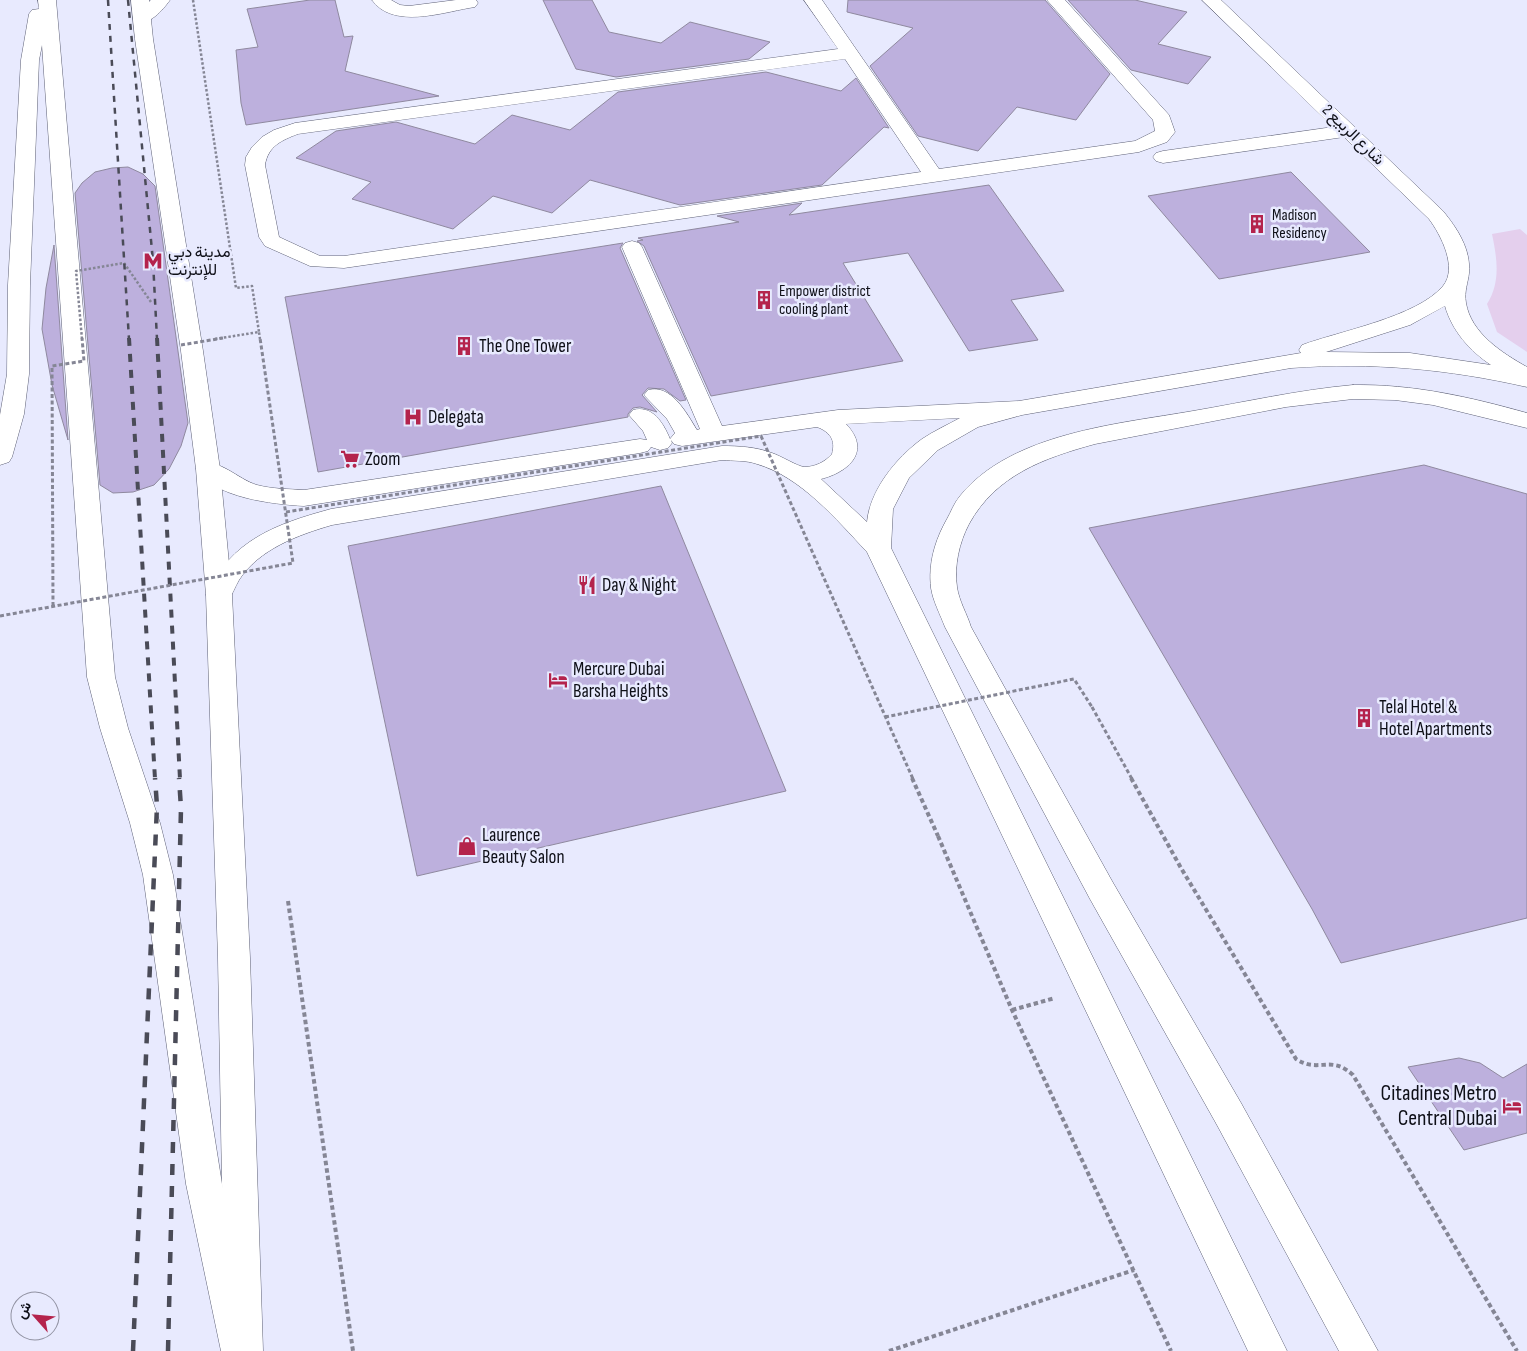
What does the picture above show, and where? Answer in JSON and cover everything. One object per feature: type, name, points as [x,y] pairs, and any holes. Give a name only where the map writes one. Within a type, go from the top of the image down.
[{"type":"main road","points":[[0,457],[12,414],[18,374],[19,285],[30,60],[33,36],[43,0]]},
{"type":"main road","points":[[47,0],[101,677],[114,728],[145,823],[158,875],[204,1184],[240,1351]]},
{"type":"main road","points":[[381,0],[385,6],[400,11],[415,11],[469,3]]},
{"type":"main road","points":[[813,0],[934,176]]},
{"type":"main road","points":[[850,54],[295,129],[269,141],[260,148],[256,157],[269,237],[278,246],[317,262],[344,262],[1139,146],[1160,138],[1165,132],[1162,119],[1056,0]]},
{"type":"main road","name":"شارع الربيع 2","points":[[1211,0],[1428,206],[1450,234],[1458,261],[1458,275],[1454,288],[1456,308],[1466,328],[1483,348],[1527,378]]},
{"type":"main road","points":[[148,6],[208,469],[219,595],[234,958],[244,1351]]},
{"type":"main road","points":[[1163,157],[1348,131]]},
{"type":"main road","points":[[632,247],[714,435]]},
{"type":"main road","points":[[1291,361],[1310,350],[1332,341],[1403,321],[1429,308],[1454,288]]},
{"type":"main road","points":[[878,548],[881,509],[899,474],[930,445],[970,422],[1019,408],[1291,361],[1371,357],[1413,359],[1455,364],[1527,378]]},
{"type":"main road","points":[[1359,1351],[1229,1114],[1101,890],[958,627],[944,588],[945,550],[957,516],[982,486],[1015,462],[1059,446],[1098,436],[1289,401],[1375,392],[1435,398],[1478,406],[1527,421]]},
{"type":"main road","points":[[656,395],[676,415],[690,438]]},
{"type":"main road","points":[[208,469],[225,482],[247,491],[274,497],[304,498],[818,419],[1019,408]]},
{"type":"main road","points":[[641,414],[654,428],[660,443]]},
{"type":"main road","points":[[797,475],[816,474],[832,467],[843,458],[847,447],[844,436],[834,426],[818,419]]},
{"type":"main road","points":[[219,595],[230,573],[257,548],[301,525],[331,517],[722,453],[744,454],[764,458],[782,465],[797,475],[840,509],[878,548],[1268,1351]]},
{"type":"path","points":[[0,616],[293,563],[252,286],[236,288],[193,0]]},
{"type":"path","points":[[53,606],[52,366],[84,361],[76,271],[124,263]]},
{"type":"path","points":[[181,345],[259,332]]},
{"type":"path","points":[[286,512],[760,436],[938,836],[1012,1010],[1171,1351]]},
{"type":"path","points":[[885,717],[1074,679],[1092,707],[1181,868],[1296,1059],[1306,1066],[1312,1067],[1334,1062],[1353,1075],[1517,1351]]},
{"type":"path","points":[[288,901],[352,1351]]},
{"type":"path","points":[[889,1351],[1134,1270]]},
{"type":"shaded area","points":[[1520,229],[1527,235],[1527,352],[1497,332],[1487,304],[1494,287],[1497,270],[1492,234]]},
{"type":"building","points":[[310,0],[335,0],[344,37],[353,36],[345,71],[439,96],[246,125],[241,103],[236,50],[258,47],[247,9]]},
{"type":"building","points":[[543,0],[592,0],[609,32],[661,43],[690,22],[770,42],[749,59],[616,77],[576,69]]},
{"type":"building","points":[[848,0],[1045,0],[1110,74],[1076,120],[1017,107],[978,151],[918,136],[870,66],[913,28],[847,12]]},
{"type":"building","points":[[1068,0],[1135,0],[1187,12],[1158,44],[1211,57],[1188,84],[1131,70]]},
{"type":"building","points":[[766,72],[841,91],[856,78],[889,128],[884,127],[822,185],[680,205],[590,180],[552,213],[493,196],[453,229],[352,199],[371,182],[296,158],[336,131],[396,122],[475,144],[512,115],[570,130],[618,92]]},
{"type":"building","name":"مدينة دبي للإنترنت","points":[[128,167],[143,174],[155,186],[188,423],[181,446],[169,469],[154,485],[133,492],[113,493],[100,485],[75,193],[82,183],[95,172]]},
{"type":"building","name":"Madison Residency","points":[[1291,172],[1370,252],[1219,279],[1148,196]]},
{"type":"building","points":[[989,185],[1064,291],[1011,300],[1038,340],[969,351],[908,253],[843,263],[903,361],[711,396],[644,246],[637,241],[643,240],[638,238],[739,222],[717,216],[802,203],[789,215]]},
{"type":"building","name":"The One Tower","points":[[623,243],[620,248],[686,400],[680,401],[664,389],[648,388],[642,395],[657,412],[640,407],[633,408],[628,417],[318,472],[285,297]]},
{"type":"building","points":[[54,245],[68,440],[52,385],[42,329],[46,288]]},
{"type":"building","name":"Telal Hotel & Hotel Apartments","points":[[1424,465],[1527,494],[1527,918],[1341,963],[1312,909],[1089,528]]},
{"type":"building","name":"Mercure Dubai Barsha Heights","points":[[661,486],[786,791],[417,876],[348,546]]},
{"type":"building","points":[[1459,1058],[1480,1063],[1503,1078],[1527,1064],[1527,1133],[1464,1150],[1408,1067]]},
{"type":"railway","points":[[108,0],[129,339]]},
{"type":"railway","points":[[128,0],[153,261],[157,339]]},
{"type":"railway","points":[[129,338],[155,779]]},
{"type":"railway","points":[[157,338],[180,779]]},
{"type":"railway","points":[[133,1351],[157,806],[155,778]]},
{"type":"railway","points":[[168,1351],[181,808],[179,778]]},
{"type":"place","name":"Madison Residency","points":[[1257,224]]},
{"type":"place","name":"مدينة دبي للإنترنت","points":[[153,261]]},
{"type":"place","name":"Empower district cooling plant","points":[[764,300]]},
{"type":"place","name":"The One Tower","points":[[464,346]]},
{"type":"place","name":"Delegata","points":[[413,417]]},
{"type":"place","name":"Zoom","points":[[350,459]]},
{"type":"place","name":"Day & Night","points":[[587,585]]},
{"type":"place","name":"Mercure Dubai Barsha Heights","points":[[558,680]]},
{"type":"place","name":"Telal Hotel & Hotel Apartments","points":[[1364,718]]},
{"type":"place","name":"Laurence Beauty Salon","points":[[467,846]]},
{"type":"place","name":"Citadines Metro Central Dubai","points":[[1512,1106]]}]
